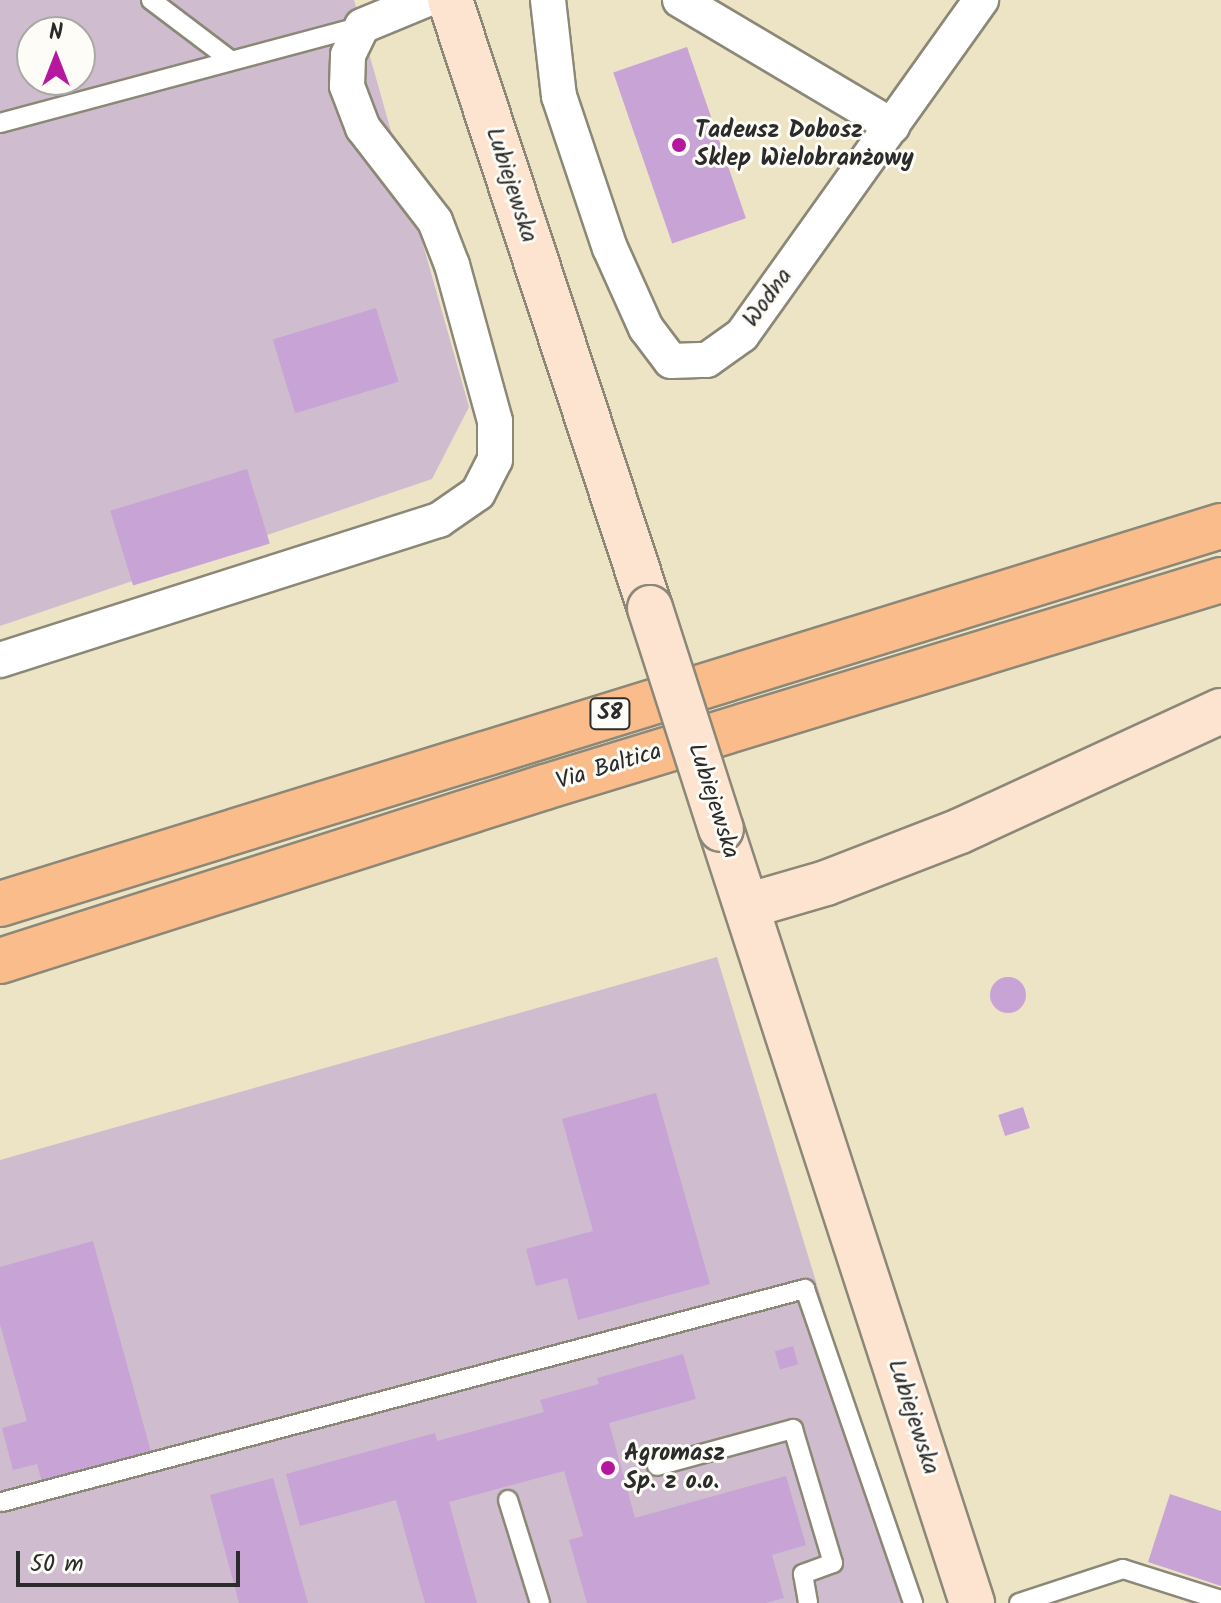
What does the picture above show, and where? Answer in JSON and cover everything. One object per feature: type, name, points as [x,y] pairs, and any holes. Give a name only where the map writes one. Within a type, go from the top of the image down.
[{"type":"highway","name":"S8","points":[[0,904],[1221,526]]},
{"type":"highway","name":"Via Baltica","points":[[0,961],[545,787],[1221,580]]},
{"type":"main road","name":"Lubiejewska","points":[[450,0],[972,1603]]},
{"type":"main road","points":[[747,906],[826,883],[960,831],[1221,711]]},
{"type":"street","points":[[0,660],[439,520],[478,493],[495,460],[495,421],[452,265],[435,221],[363,128],[347,86],[348,55],[362,26],[425,0]]},
{"type":"street","name":"Wodna","points":[[548,0],[559,96],[610,248],[646,328],[671,361],[707,360],[742,335],[981,0]]},
{"type":"street","points":[[680,0],[892,126]]},
{"type":"lane","points":[[151,0],[229,59]]},
{"type":"lane","points":[[0,123],[229,59],[362,26]]},
{"type":"lane","points":[[2,1502],[805,1289],[913,1603]]},
{"type":"lane","points":[[657,1466],[793,1429],[833,1563],[803,1574],[808,1603]]},
{"type":"lane","points":[[508,1500],[540,1603]]},
{"type":"lane","points":[[1019,1603],[1123,1569],[1221,1600]]},
{"type":"shaded area","points":[[0,0],[354,0],[469,407],[432,479],[0,626]]},
{"type":"shaded area","points":[[717,957],[914,1603],[0,1603],[0,1160]]},
{"type":"building","name":"Tadeusz Dobosz Sklep Wielobranżowy","points":[[687,47],[746,218],[672,244],[613,72]]},
{"type":"building","points":[[376,308],[399,382],[295,413],[273,340]]},
{"type":"building","points":[[247,469],[270,544],[133,585],[110,511]]},
{"type":"building","points":[[1008,977],[1021,982],[1026,995],[1021,1008],[1008,1013],[995,1008],[990,995],[995,982]]},
{"type":"building","points":[[656,1093],[710,1284],[578,1320],[567,1278],[536,1286],[526,1249],[593,1231],[562,1119]]},
{"type":"building","points":[[1023,1107],[1030,1128],[1005,1136],[998,1115]]},
{"type":"building","points":[[93,1241],[151,1452],[42,1482],[37,1464],[13,1470],[2,1428],[27,1421],[0,1324],[0,1267]]},
{"type":"building","points":[[793,1346],[798,1364],[780,1370],[775,1351]]},
{"type":"building","points":[[683,1354],[696,1399],[609,1423],[635,1518],[786,1476],[806,1545],[772,1555],[784,1598],[766,1603],[587,1603],[569,1540],[583,1536],[564,1471],[449,1502],[477,1603],[425,1603],[396,1500],[300,1526],[286,1474],[435,1433],[437,1441],[544,1412],[540,1400],[599,1384],[597,1378]]},
{"type":"building","points":[[273,1478],[308,1603],[239,1603],[210,1495]]},
{"type":"building","points":[[1170,1494],[1221,1511],[1221,1586],[1148,1562]]},
{"type":"place","name":"Tadeusz Dobosz Sklep Wielobranżowy","points":[[679,145]]},
{"type":"place","name":"Agromasz Sp. z o.o.","points":[[608,1468]]}]
